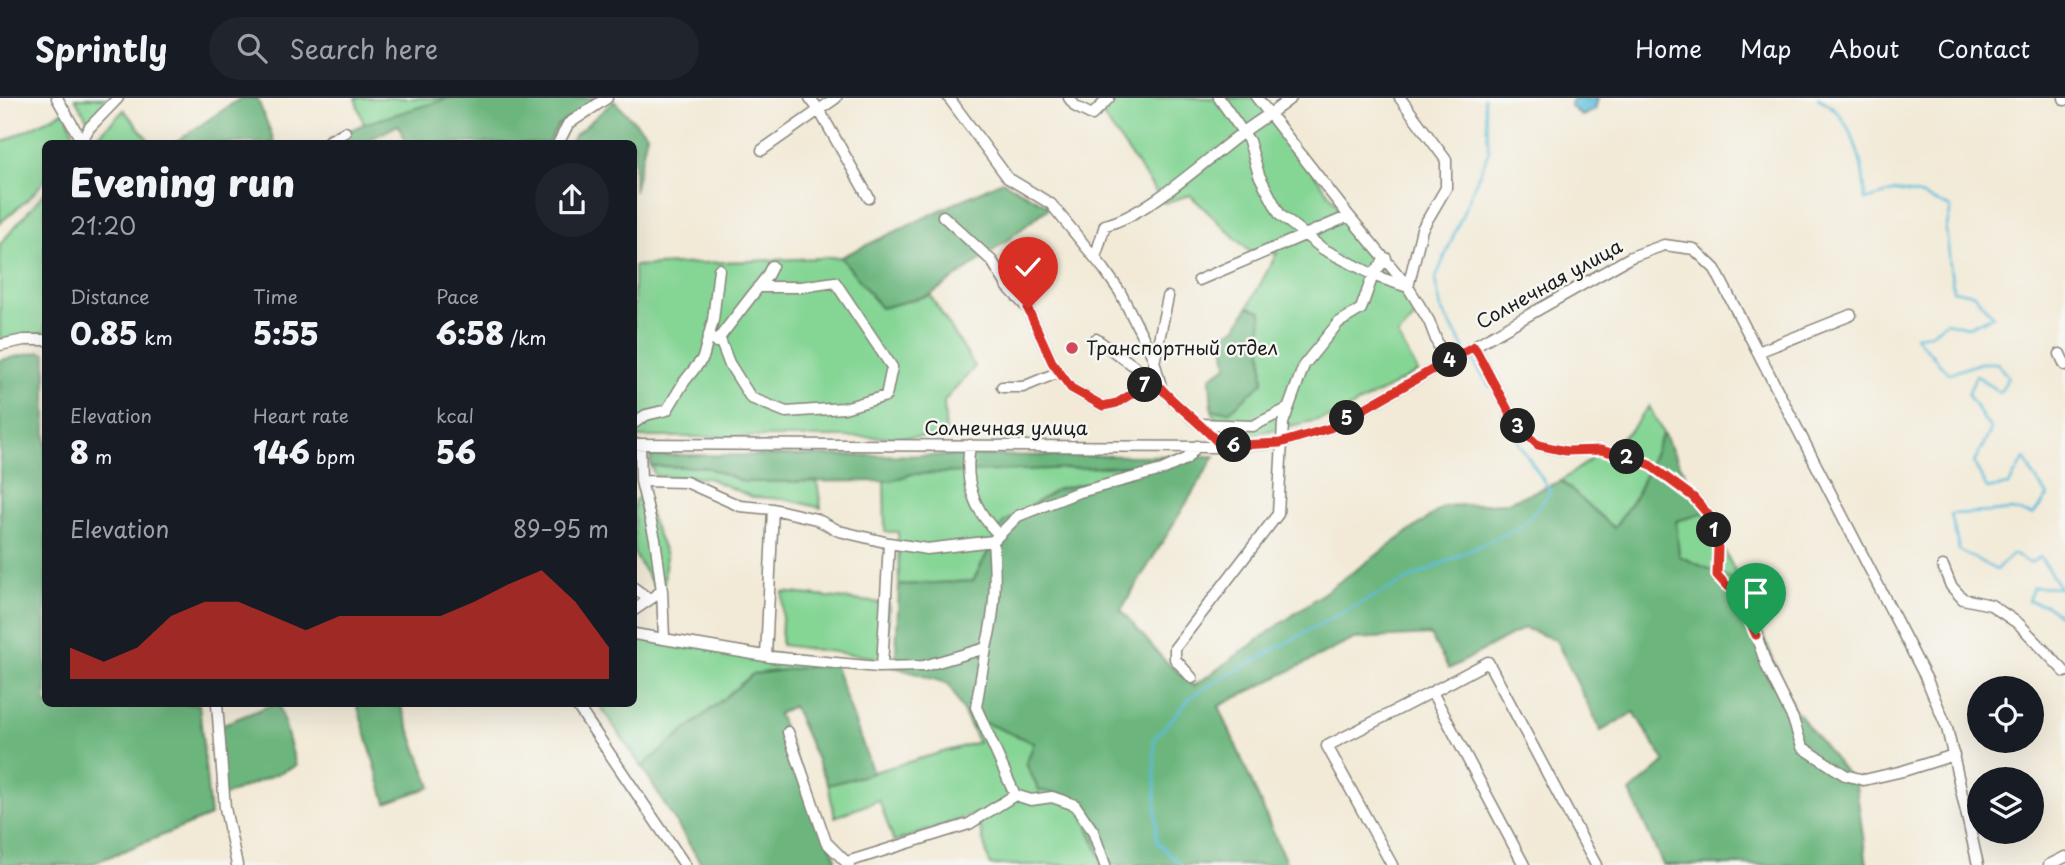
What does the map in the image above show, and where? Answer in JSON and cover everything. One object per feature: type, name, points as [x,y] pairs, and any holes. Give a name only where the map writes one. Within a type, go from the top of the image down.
[{"type":"street","points":[[57,98],[79,140]]},
{"type":"street","points":[[81,140],[118,98]]},
{"type":"street","points":[[560,140],[568,124],[607,98]]},
{"type":"street","points":[[810,98],[869,198]]},
{"type":"street","points":[[762,150],[836,98]]},
{"type":"street","points":[[949,98],[1008,178],[1051,204],[1120,292],[1154,363],[1162,390]]},
{"type":"street","points":[[1069,98],[1076,107],[1092,115],[1109,98]]},
{"type":"street","points":[[1219,98],[1249,141],[1259,175],[1280,215],[1323,249],[1373,275],[1408,286]]},
{"type":"street","points":[[1257,98],[1349,216],[1408,286],[1429,321],[1445,363]]},
{"type":"street","points":[[1095,258],[1105,225],[1115,223],[1152,202],[1291,98]]},
{"type":"street","points":[[1401,98],[1446,160],[1446,188],[1422,229],[1408,286]]},
{"type":"street","points":[[331,140],[345,132]]},
{"type":"street","points":[[943,216],[992,261],[1008,287],[1028,309],[1052,362],[1071,388],[1103,406],[1117,403],[1154,380]]},
{"type":"street","points":[[1199,281],[1349,216]]},
{"type":"street","name":"Солнечная улица","points":[[637,444],[1221,446],[1280,443],[1330,428],[1631,257],[1664,245],[1694,249],[1715,269],[1927,680],[1947,728],[1978,865]]},
{"type":"street","points":[[1192,678],[1175,659],[1175,648],[1278,514],[1283,423],[1304,365],[1338,323],[1361,309],[1373,275],[1386,258]]},
{"type":"street","points":[[637,421],[646,415],[667,410],[684,382],[758,288],[772,266]]},
{"type":"street","points":[[703,358],[713,320],[719,269]]},
{"type":"street","points":[[719,337],[729,363],[751,398],[786,412],[844,408],[886,396],[892,368],[835,282],[801,287],[758,288]]},
{"type":"street","points":[[1154,363],[1168,297]]},
{"type":"street","points":[[1758,352],[1851,315]]},
{"type":"street","points":[[1096,338],[1154,380],[1221,446]]},
{"type":"street","points":[[0,345],[24,340],[42,340]]},
{"type":"street","points":[[1474,346],[1516,425],[1538,445],[1566,451],[1601,450],[1647,463],[1693,497],[1712,519],[1718,548],[1717,575],[1738,593],[1767,667],[1793,719],[1802,747],[1845,775],[1864,780],[1954,755]]},
{"type":"street","points":[[2060,354],[2065,365]]},
{"type":"street","points":[[1002,387],[1023,387],[1059,372]]},
{"type":"street","points":[[1199,424],[1253,426],[1287,409]]},
{"type":"street","points":[[637,444],[640,481],[654,539],[662,591],[664,638]]},
{"type":"street","points":[[970,445],[967,465],[970,489],[996,538],[992,623],[976,707],[1015,794],[1031,800],[1052,797],[1075,805],[1093,831],[1105,865]]},
{"type":"street","points":[[640,481],[686,482],[740,506],[773,509],[816,519],[839,531],[927,549],[996,538],[1018,516],[1076,493],[1162,470],[1186,459],[1197,446]]},
{"type":"street","points":[[766,656],[773,509]]},
{"type":"street","points":[[883,667],[889,543]]},
{"type":"street","points":[[1943,566],[1951,586],[1963,599],[1992,605],[2019,624],[2065,672]]},
{"type":"street","points":[[637,590],[649,599]]},
{"type":"street","points":[[637,608],[662,591]]},
{"type":"street","points":[[637,634],[766,656],[883,667],[924,666],[986,648]]},
{"type":"street","points":[[1392,865],[1326,746],[1488,662],[1595,865]]},
{"type":"street","points":[[1432,692],[1524,865]]},
{"type":"street","points":[[217,707],[225,808],[237,865]]},
{"type":"street","points":[[578,707],[685,865]]},
{"type":"street","points":[[788,732],[826,842],[848,864],[969,824],[1015,794]]},
{"type":"street","points":[[2049,865],[2065,857]]},
{"type":"green space","points":[[75,98],[116,98],[91,126]]},
{"type":"green space","points":[[241,98],[257,98],[274,140],[178,140]]},
{"type":"green space","points":[[355,98],[445,98],[446,100],[364,124]]},
{"type":"green space","points":[[449,98],[596,98],[558,126],[550,140],[406,140],[398,125],[369,140],[330,140],[364,124]]},
{"type":"green space","points":[[1105,98],[1258,98],[1418,314],[1398,336],[1418,372],[1335,416],[1245,436],[1217,423],[1212,410],[1230,411],[1261,311],[1248,307],[1277,253],[1250,252],[1190,195],[1164,203],[1096,106]]},
{"type":"green space","points":[[614,101],[647,134],[637,179],[637,140],[572,140]]},
{"type":"green space","points":[[124,110],[149,140],[94,140]]},
{"type":"green space","points":[[65,111],[76,140],[42,140],[42,183],[0,223],[0,141],[1,143]]},
{"type":"green space","points":[[1002,181],[1050,207],[930,295],[881,308],[841,257]]},
{"type":"green space","points":[[42,195],[42,333],[0,340],[0,244]]},
{"type":"green space","points":[[841,257],[881,308],[930,295],[975,367],[944,401],[946,437],[637,437],[637,266]]},
{"type":"green space","points":[[1248,307],[1261,311],[1263,382],[1230,411],[1212,410],[1210,377],[1227,366],[1223,335],[1237,327]]},
{"type":"green space","points":[[42,352],[42,707],[199,707],[210,816],[89,865],[0,865],[0,360]]},
{"type":"green space","points":[[1649,406],[1663,433],[1637,494],[1614,529],[1561,481],[1631,430]]},
{"type":"green space","points":[[1663,433],[1705,513],[1676,521],[1679,556],[1741,583],[1793,707],[1856,786],[1867,865],[1663,865],[1630,792],[1665,762],[1634,712],[1601,731],[1556,640],[1524,628],[1449,669],[1430,635],[1354,639],[1219,706],[1287,865],[1104,865],[1079,805],[1067,796],[1039,790],[1026,764],[1034,743],[986,723],[971,727],[949,684],[892,666],[896,655],[899,585],[973,581],[1003,523],[1058,489],[1131,475],[1130,466],[912,474],[890,481],[744,482],[706,467],[651,466],[650,455],[1215,456],[1121,610],[1163,659],[1194,686],[1445,506],[1505,503],[1561,481],[1614,528],[1637,494]]},
{"type":"green space","points":[[1130,465],[1131,475],[1058,489],[1003,523],[973,581],[899,585],[898,532],[885,532],[884,481],[912,474]]},
{"type":"green space","points":[[651,466],[706,467],[744,482],[817,481],[821,508],[785,499],[752,497],[708,478],[655,476]]},
{"type":"green space","points":[[642,496],[666,555],[664,583],[656,589],[637,559],[637,499]]},
{"type":"green space","points":[[1705,513],[1741,583],[1679,557],[1676,521]]},
{"type":"green space","points":[[783,592],[889,604],[887,659],[781,645]]},
{"type":"green space","points":[[637,632],[834,664],[753,674],[642,767],[601,707],[637,707]]},
{"type":"green space","points":[[834,664],[873,773],[828,785],[793,706],[778,714],[836,859],[827,865],[702,865],[642,767],[753,674]]},
{"type":"green space","points":[[266,707],[280,707],[296,766],[223,796],[216,727]]},
{"type":"green space","points":[[358,707],[401,707],[431,787],[386,803]]},
{"type":"green space","points":[[986,723],[1035,743],[1067,796],[1079,805],[1104,865],[990,865],[976,814],[894,842],[879,800],[835,817],[828,785],[978,742],[971,727]]},
{"type":"water","points":[[1573,98],[1598,98],[1595,110],[1582,116],[1570,106]]},
{"type":"waterway","points":[[1465,349],[1441,309],[1435,280],[1489,151],[1484,98]]},
{"type":"waterway","points":[[1818,98],[1840,116],[1853,137],[1861,162],[1865,200],[1896,191],[1920,195],[1951,208],[1946,230],[1953,290],[1974,294],[1993,316],[1968,327],[1946,322],[1930,334],[1915,336],[1949,374],[1980,363],[1997,363],[2008,377],[2000,393],[1976,375],[1968,395],[1991,430],[1974,463],[1987,489],[2008,485],[2025,458],[2031,472],[2048,496],[2033,515],[2011,510],[1951,514],[1959,550],[1996,570],[2013,554],[2030,563],[2040,557],[2060,588],[2033,587],[2028,601],[2046,605],[2065,619]]},
{"type":"waterway","points":[[1469,355],[1490,387]]},
{"type":"waterway","points":[[1181,865],[1157,842],[1154,739],[1193,695],[1320,624],[1522,526],[1551,492],[1520,445],[1503,412]]},
{"type":"place","name":"Транспортный отдел","points":[[1072,348]]},
{"type":"route","points":[[1028,309],[1052,362],[1071,388],[1103,406],[1117,403],[1154,380],[1221,446],[1280,443],[1330,428],[1474,346],[1516,425],[1538,445],[1566,451],[1601,450],[1647,463],[1693,497],[1712,519],[1718,548],[1717,575],[1738,593],[1756,635]]}]
